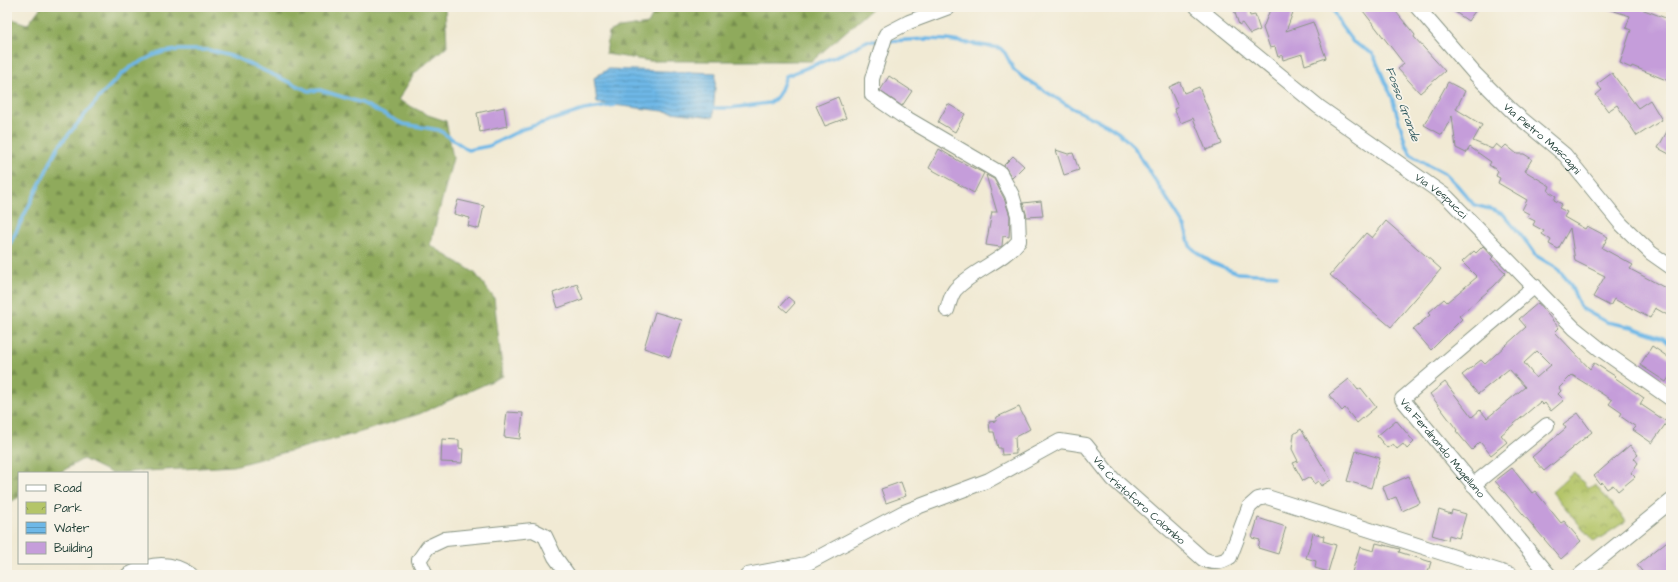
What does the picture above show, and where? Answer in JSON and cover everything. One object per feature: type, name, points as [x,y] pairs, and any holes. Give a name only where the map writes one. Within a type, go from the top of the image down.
[{"type":"street","points":[[947,310],[954,291],[980,270],[1012,250],[1019,241],[1018,215],[1012,195],[1000,173],[901,115],[872,95],[872,79],[886,34],[909,22],[949,7]]},
{"type":"street","name":"Via Vespucci","points":[[1197,7],[1319,107],[1447,197],[1535,286],[1574,328],[1671,399]]},
{"type":"street","name":"Via Pietro Mascagni","points":[[1417,7],[1475,74],[1512,111],[1566,155],[1621,224],[1651,253],[1671,267]]},
{"type":"street","name":"Via Ferdinando Magellano","points":[[1535,286],[1402,399],[1549,575]]},
{"type":"street","points":[[1473,485],[1547,425]]},
{"type":"street","name":"Via Cristoforo Colombo","points":[[747,575],[806,564],[904,512],[989,480],[1060,441],[1086,444],[1113,479],[1203,559],[1209,562],[1220,562],[1230,557],[1249,507],[1258,499],[1267,498],[1510,575]]},
{"type":"street","points":[[1580,575],[1671,501]]},
{"type":"street","points":[[426,575],[419,560],[428,547],[445,539],[533,530],[545,536],[555,557],[568,575]]},
{"type":"street","points":[[128,575],[138,569],[159,564],[183,570],[191,575]]},
{"type":"green space","points":[[41,7],[445,7],[447,46],[415,73],[398,100],[428,115],[446,121],[453,158],[430,245],[475,273],[494,298],[503,376],[419,414],[361,432],[234,466],[109,472],[83,459],[61,472],[18,472],[18,498],[7,504],[7,11],[9,18],[28,24]]},
{"type":"green space","points":[[657,7],[874,7],[812,61],[650,61],[606,54],[609,33],[620,28],[648,24]]},
{"type":"green space","points":[[1574,472],[1588,488],[1595,485],[1626,521],[1594,542],[1552,492]]},
{"type":"water","points":[[608,69],[716,73],[713,117],[597,103],[594,78]]},
{"type":"building","points":[[1233,7],[1248,7],[1250,16],[1255,15],[1260,30],[1250,34],[1242,23],[1239,25]]},
{"type":"building","points":[[1271,7],[1295,7],[1286,31],[1313,22],[1326,58],[1305,65],[1302,54],[1283,60],[1282,55],[1278,57],[1275,47],[1270,48],[1263,28]]},
{"type":"building","points":[[1360,7],[1392,7],[1415,35],[1414,37],[1445,71],[1420,93],[1398,69],[1404,64]]},
{"type":"building","points":[[1448,7],[1478,7],[1468,21]]},
{"type":"building","points":[[1608,7],[1636,7],[1671,20],[1671,82],[1632,66],[1631,68],[1620,63],[1631,30],[1626,28],[1630,16],[1608,9]]},
{"type":"building","points":[[1612,73],[1638,108],[1650,100],[1662,120],[1637,136],[1617,105],[1608,111],[1596,95],[1602,90],[1597,84]]},
{"type":"building","points":[[889,76],[912,91],[902,106],[880,91]]},
{"type":"building","points":[[1180,82],[1184,93],[1199,87],[1222,144],[1206,150],[1193,118],[1181,123],[1174,109],[1178,107],[1169,87]]},
{"type":"building","points":[[1448,82],[1465,91],[1456,109],[1482,125],[1473,141],[1492,149],[1496,144],[1502,149],[1506,145],[1517,154],[1524,154],[1532,159],[1525,171],[1550,186],[1548,191],[1556,196],[1554,200],[1562,204],[1559,208],[1567,212],[1564,217],[1585,229],[1587,226],[1608,237],[1602,248],[1633,265],[1630,269],[1671,291],[1671,317],[1655,308],[1650,318],[1614,299],[1610,306],[1593,297],[1605,276],[1575,261],[1570,228],[1558,249],[1549,244],[1551,240],[1542,234],[1544,231],[1533,225],[1535,221],[1527,217],[1529,214],[1522,210],[1527,200],[1498,183],[1500,178],[1496,176],[1498,171],[1489,165],[1491,162],[1470,147],[1466,153],[1456,148],[1452,116],[1442,135],[1424,125]]},
{"type":"building","points":[[838,97],[846,118],[825,126],[816,106]]},
{"type":"building","points":[[948,104],[965,114],[955,132],[938,122]]},
{"type":"building","points":[[504,107],[507,126],[480,132],[477,113]]},
{"type":"building","points":[[1671,124],[1671,155],[1658,148]]},
{"type":"building","points":[[939,149],[984,173],[974,193],[929,168]]},
{"type":"building","points":[[1056,150],[1068,154],[1073,153],[1079,170],[1064,175]]},
{"type":"building","points":[[1013,156],[1024,166],[1012,178],[1004,165]]},
{"type":"building","points":[[986,175],[994,179],[1004,198],[1010,216],[1009,237],[1003,236],[1002,246],[1000,247],[986,245],[992,212],[997,212]]},
{"type":"building","points":[[458,200],[484,206],[479,229],[468,226],[470,218],[454,214]]},
{"type":"building","points":[[1041,201],[1043,216],[1027,217],[1023,203]]},
{"type":"building","points":[[1386,221],[1441,269],[1391,327],[1330,275],[1366,233],[1372,238]]},
{"type":"building","points":[[1483,246],[1493,257],[1491,259],[1506,273],[1494,286],[1459,316],[1462,319],[1431,350],[1413,329],[1430,315],[1428,313],[1444,299],[1447,302],[1477,277],[1462,262],[1474,251],[1476,253]]},
{"type":"building","points":[[577,284],[583,299],[558,308],[553,293]]},
{"type":"building","points":[[788,297],[795,303],[787,312],[780,306]]},
{"type":"building","points":[[1538,303],[1559,328],[1555,332],[1590,369],[1594,363],[1615,376],[1614,377],[1644,398],[1640,404],[1667,422],[1652,443],[1633,430],[1636,427],[1620,416],[1622,413],[1609,404],[1612,400],[1572,375],[1559,388],[1561,391],[1558,394],[1564,400],[1551,411],[1545,403],[1543,405],[1540,402],[1501,435],[1507,442],[1491,455],[1480,442],[1472,450],[1456,431],[1457,430],[1430,394],[1445,382],[1472,417],[1480,410],[1487,418],[1525,387],[1509,369],[1478,394],[1462,375],[1481,360],[1485,364],[1526,327],[1519,319]],"holes":[[[1537,351],[1551,365],[1536,378],[1524,363]]]},
{"type":"building","points":[[655,312],[682,320],[670,357],[644,348]]},
{"type":"building","points":[[1652,346],[1671,359],[1671,374],[1666,382],[1640,365]]},
{"type":"building","points":[[1349,379],[1358,390],[1361,388],[1376,407],[1357,423],[1345,408],[1342,411],[1329,395]]},
{"type":"building","points":[[1019,407],[1030,429],[1015,437],[1016,454],[1002,455],[1001,448],[998,448],[994,432],[990,432],[989,422],[996,421],[997,417]]},
{"type":"building","points":[[507,412],[523,413],[520,439],[504,437]]},
{"type":"building","points":[[1578,413],[1592,432],[1544,471],[1532,457],[1566,428],[1563,424]]},
{"type":"building","points":[[1396,420],[1414,442],[1407,449],[1403,444],[1397,449],[1393,444],[1387,448],[1377,436]]},
{"type":"building","points":[[1301,429],[1331,480],[1321,486],[1318,481],[1314,484],[1310,477],[1303,481],[1293,463],[1298,461],[1292,449],[1294,434]]},
{"type":"building","points":[[442,439],[459,440],[459,448],[463,449],[462,463],[441,462]]},
{"type":"building","points":[[1630,445],[1638,455],[1634,458],[1638,463],[1631,473],[1635,477],[1618,491],[1613,485],[1607,489],[1602,482],[1600,484],[1594,476]]},
{"type":"building","points":[[1356,451],[1380,458],[1371,488],[1347,481]]},
{"type":"building","points":[[1512,468],[1532,493],[1535,491],[1561,523],[1564,521],[1581,541],[1561,559],[1495,481]]},
{"type":"building","points":[[1409,476],[1420,503],[1402,511],[1396,497],[1388,500],[1383,487]]},
{"type":"building","points":[[901,482],[906,496],[886,503],[881,489]]},
{"type":"building","points":[[1439,510],[1451,514],[1452,510],[1466,514],[1459,538],[1449,535],[1448,540],[1432,535]]},
{"type":"building","points":[[1258,518],[1286,527],[1278,554],[1258,548],[1260,540],[1252,538]]},
{"type":"building","points":[[1313,533],[1324,536],[1323,541],[1336,545],[1328,572],[1315,568],[1316,561],[1306,558]]},
{"type":"building","points":[[1671,538],[1671,575],[1645,575],[1637,565]]},
{"type":"building","points":[[1376,543],[1400,549],[1399,552],[1431,562],[1427,575],[1354,575],[1355,573],[1352,572],[1360,547],[1374,551]]},
{"type":"waterway","name":"Fosso Grande","points":[[1331,7],[1341,26],[1353,42],[1373,54],[1392,97],[1406,145],[1414,157],[1446,174],[1474,205],[1494,210],[1504,215],[1535,255],[1558,269],[1569,282],[1581,308],[1606,322],[1632,327],[1663,338],[1671,345]]},
{"type":"waterway","points":[[888,41],[927,39],[947,40],[1000,48],[1005,53],[1014,70],[1024,78],[1072,108],[1107,125],[1119,133],[1134,147],[1185,227],[1190,246],[1200,255],[1213,263],[1238,273],[1277,275]]},
{"type":"waterway","points":[[709,108],[730,108],[769,103],[778,95],[786,76],[844,53],[867,41],[879,41]]},
{"type":"waterway","points":[[7,250],[58,147],[104,92],[122,74],[131,67],[163,52],[178,50],[209,50],[234,57],[309,91],[320,90],[362,103],[403,124],[439,130],[468,150],[489,146],[523,129],[584,110],[615,105]]}]
